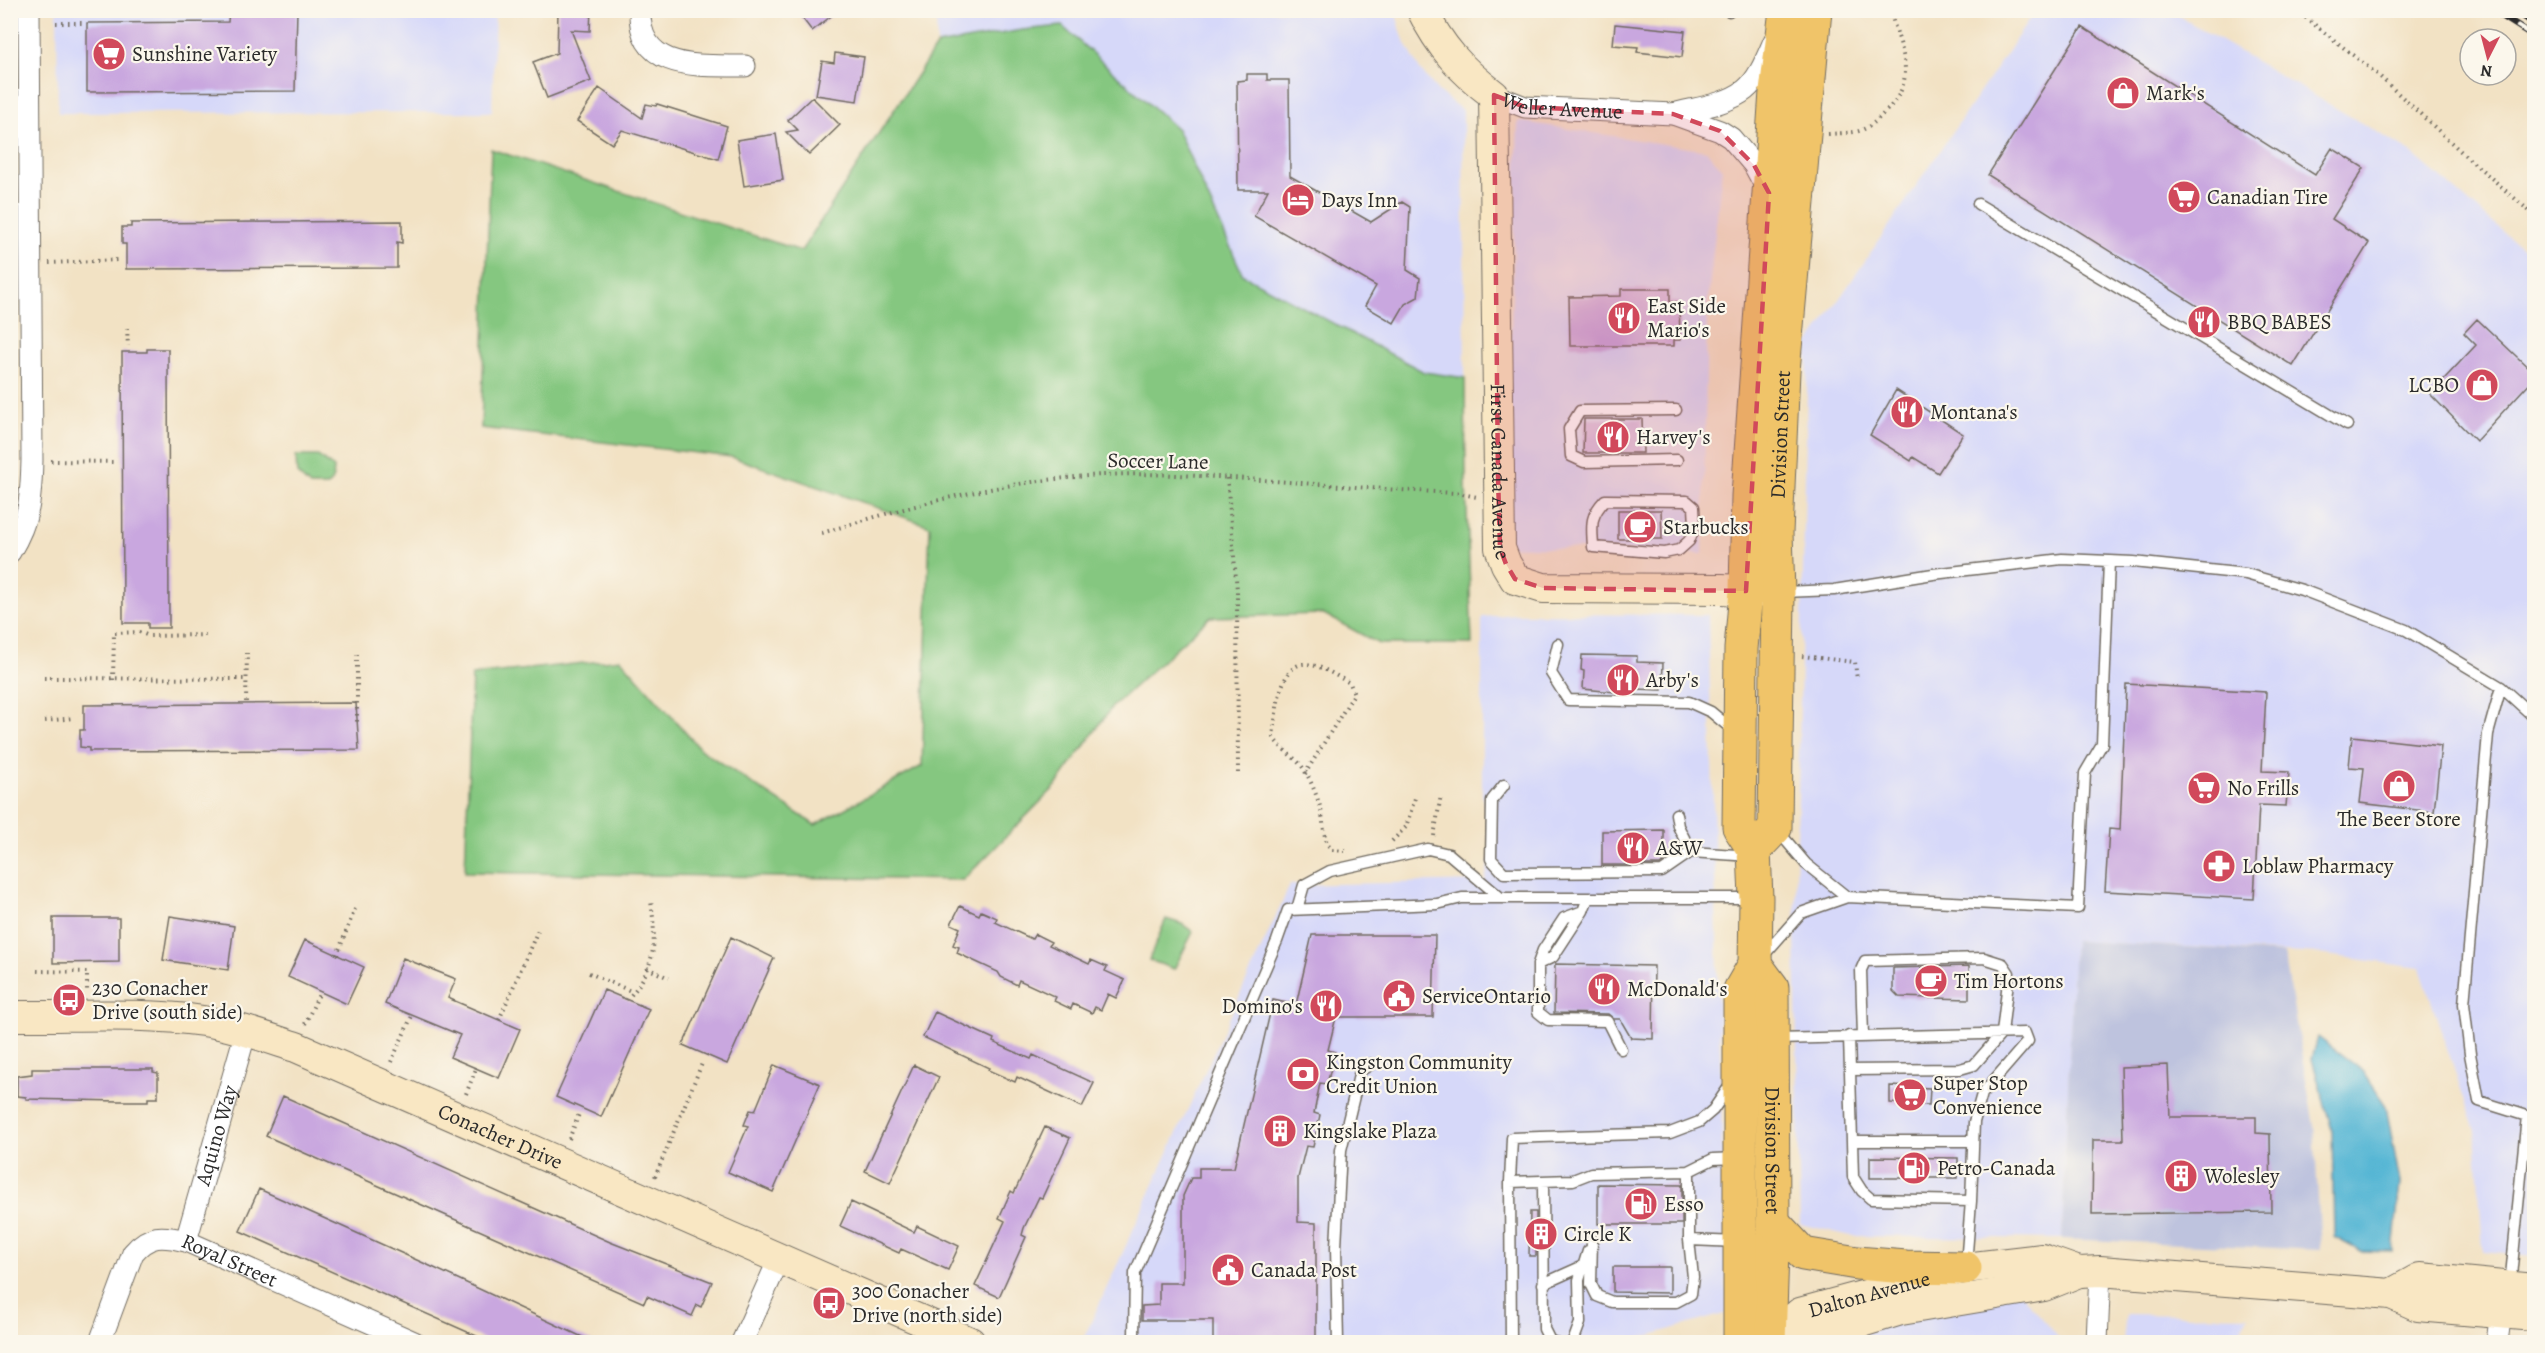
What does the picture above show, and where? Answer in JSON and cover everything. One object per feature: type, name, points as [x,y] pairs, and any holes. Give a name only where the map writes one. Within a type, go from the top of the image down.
[{"type":"main road","name":"Division Street","points":[[1761,845],[1739,827],[1741,649],[1746,591],[1748,496],[1776,92],[1796,11]]},
{"type":"main road","name":"Division Street","points":[[1760,1342],[1741,1242],[1740,990],[1755,964],[1756,898],[1778,592],[1776,533],[1796,11]]},
{"type":"main road","name":"Division Street","points":[[1755,964],[1772,987],[1773,1222],[1760,1342]]},
{"type":"main road","points":[[1773,1222],[1803,1254],[1906,1268],[1965,1268]]},
{"type":"street","points":[[10,552],[23,531],[28,511],[32,460],[30,264],[20,104],[28,10]]},
{"type":"street","points":[[640,10],[643,35],[652,50],[667,60],[689,65],[745,66]]},
{"type":"street","name":"Weller Avenue","points":[[1422,10],[1440,43],[1466,74],[1494,95],[1525,106],[1673,114],[1720,131],[1731,138],[1754,165],[1769,193]]},
{"type":"street","name":"Weller Avenue","points":[[1673,114],[1722,101],[1745,90],[1766,62],[1796,11]]},
{"type":"street","name":"First Canada Avenue","points":[[1494,95],[1500,548],[1506,564],[1515,579],[1543,588],[1722,589],[1778,592]]},
{"type":"street","name":"Conacher Drive","points":[[10,1016],[147,1017],[203,1021],[246,1031],[296,1047],[970,1342]]},
{"type":"street","name":"Aquino Way","points":[[186,1241],[246,1031]]},
{"type":"street","name":"Royal Street","points":[[100,1342],[133,1253],[142,1242],[162,1237],[186,1241],[414,1342]]},
{"type":"street","points":[[742,1342],[779,1259]]},
{"type":"street","name":"Dalton Avenue","points":[[1760,1342],[1800,1313],[1965,1268],[2042,1259],[2089,1271],[2391,1294],[2418,1306],[2515,1296],[2535,1316]]},
{"type":"street","points":[[2089,1271],[2097,1342]]},
{"type":"street","name":"Dalton Avenue","points":[[1760,1342],[1803,1340],[1901,1310],[2044,1286],[2089,1271]]},
{"type":"street","points":[[2497,1342],[2515,1296]]},
{"type":"lane","points":[[1978,204],[2347,425]]},
{"type":"lane","points":[[1676,410],[1580,411],[1569,429],[1571,456],[1584,462],[1677,460]]},
{"type":"lane","points":[[1605,500],[1687,501],[1694,507],[1695,526],[1689,542],[1679,550],[1664,553],[1593,547],[1592,521],[1596,510],[1605,500]]},
{"type":"lane","points":[[1778,592],[1834,590],[1933,574],[2062,559],[2109,561],[2246,574],[2302,590],[2406,630],[2501,687],[2535,717]]},
{"type":"lane","points":[[1755,964],[1801,913],[1847,897],[2078,908],[2085,773],[2103,744],[2109,561]]},
{"type":"lane","points":[[1558,644],[1551,673],[1568,700],[1689,702],[1712,712],[1740,736]]},
{"type":"lane","points":[[2501,687],[2488,734],[2464,1004],[2469,1054],[2479,1101],[2530,1116],[2515,1296]]},
{"type":"lane","points":[[1504,785],[1492,800],[1491,859],[1504,873],[1662,872],[1691,852],[1761,845],[1806,864],[1847,897]]},
{"type":"lane","points":[[1676,814],[1678,826],[1691,852]]},
{"type":"lane","points":[[1297,909],[1304,885],[1330,871],[1432,849],[1449,854],[1501,898]]},
{"type":"lane","points":[[1137,1342],[1134,1336],[1136,1273],[1277,941],[1288,910],[1437,904],[1462,898],[1756,898]]},
{"type":"lane","points":[[1588,898],[1583,911],[1553,957],[1538,964],[1538,1012],[1548,1020],[1607,1021],[1621,1049]]},
{"type":"lane","points":[[1850,1070],[1974,1065],[2002,1034],[2009,973],[2003,964],[1984,958],[1865,961],[1861,970],[1863,1036]]},
{"type":"lane","points":[[1772,1039],[2025,1033],[2028,1041],[1982,1094],[1974,1122],[1971,1201],[1965,1268]]},
{"type":"lane","points":[[1849,1036],[1852,1177],[1862,1191],[1871,1199],[1971,1201]]},
{"type":"lane","points":[[1338,1342],[1336,1247],[1341,1150],[1360,1071],[1371,1064]]},
{"type":"lane","points":[[1511,1342],[1512,1138],[1670,1133],[1699,1122],[1713,1110],[1741,1070]]},
{"type":"lane","points":[[1852,1141],[1973,1141]]},
{"type":"lane","points":[[1510,1182],[1573,1180],[1591,1173],[1689,1172],[1713,1160],[1741,1157]]},
{"type":"lane","points":[[1573,1342],[1580,1323],[1579,1280],[1592,1239],[1591,1284],[1597,1296],[1612,1302],[1676,1302],[1691,1293],[1693,1277],[1689,1240],[1689,1172]]},
{"type":"lane","points":[[1543,1181],[1544,1329],[1550,1341],[1554,1342]]},
{"type":"lane","points":[[1689,1240],[1741,1242]]},
{"type":"lane","points":[[1543,1284],[1583,1266]]},
{"type":"path","points":[[1819,135],[1862,132],[1872,126],[1899,98],[1905,84],[1906,67],[1890,10]]},
{"type":"path","points":[[2296,10],[2377,74],[2467,157],[2535,215]]},
{"type":"path","points":[[56,23],[83,23]]},
{"type":"path","points":[[30,264],[118,260]]},
{"type":"path","points":[[128,328],[128,346]]},
{"type":"path","points":[[32,460],[117,462]]},
{"type":"path","name":"Soccer Lane","points":[[822,533],[950,497],[1055,479],[1146,474],[1457,493],[1499,501]]},
{"type":"path","points":[[1227,478],[1237,590],[1238,773]]},
{"type":"path","points":[[113,680],[114,633],[208,635]]},
{"type":"path","points":[[246,702],[247,653]]},
{"type":"path","points":[[357,654],[357,723]]},
{"type":"path","points":[[1802,656],[1855,662],[1857,680]]},
{"type":"path","points":[[1305,774],[1354,694],[1350,683],[1310,664],[1295,666],[1285,675],[1273,737],[1279,747],[1301,765],[1305,774],[1320,806],[1327,845],[1332,850],[1353,852]]},
{"type":"path","points":[[44,678],[246,679]]},
{"type":"path","points":[[45,721],[74,718]]},
{"type":"path","points":[[1389,843],[1397,839],[1406,826],[1416,795]]},
{"type":"path","points":[[1432,849],[1441,795]]},
{"type":"path","points":[[589,973],[632,994],[654,951],[655,932],[651,901]]},
{"type":"path","points":[[337,955],[355,909]]},
{"type":"path","points":[[499,1020],[538,930]]},
{"type":"path","points":[[647,968],[669,978]]},
{"type":"path","points":[[37,972],[87,972],[87,992]]},
{"type":"path","points":[[305,1024],[320,992]]},
{"type":"path","points":[[391,1062],[412,1016]]},
{"type":"path","points":[[655,1177],[703,1061]]},
{"type":"path","points":[[466,1094],[476,1069]]},
{"type":"path","points":[[569,1139],[579,1114]]},
{"type":"highlighted area","points":[[1494,95],[1525,107],[1673,114],[1720,131],[1754,165],[1769,193],[1746,591],[1543,588],[1515,579],[1506,564],[1500,548],[1498,476]]},
{"type":"shaded area","points":[[57,11],[495,11],[492,112],[58,113]]},
{"type":"shaded area","points":[[936,11],[1395,11],[1403,38],[1420,70],[1439,92],[1463,111],[1465,378],[1424,372],[1242,275],[1177,129],[1062,26],[937,45]]},
{"type":"shaded area","points":[[2035,11],[2170,11],[2409,151],[2534,258],[2534,1256],[2483,1251],[2475,1131],[2420,968],[2320,954],[2074,941],[2062,1239],[1851,1236],[1800,1224],[1795,934],[1808,345]]},
{"type":"shaded area","points":[[1518,121],[1707,151],[1722,169],[1707,308],[1703,554],[1504,546]]},
{"type":"shaded area","name":"Kingslake Plaza","points":[[1517,614],[1708,615],[1727,1313],[1627,1342],[1082,1342],[1290,885],[1485,881],[1492,846],[1482,795],[1482,617]]},
{"type":"shaded area","points":[[2074,941],[2284,953],[2314,1126],[2321,1250],[2062,1239]]},
{"type":"shaded area","points":[[2019,1291],[2062,1342],[1848,1342],[1894,1316]]},
{"type":"shaded area","points":[[2126,1314],[2248,1316],[2236,1342],[2123,1342]]},
{"type":"green space","points":[[1062,26],[1177,129],[1243,275],[1424,372],[1465,378],[1466,485],[1472,644],[1379,644],[1324,614],[1210,617],[1112,707],[1055,787],[963,880],[465,872],[472,675],[621,659],[701,750],[815,825],[922,766],[930,526],[732,457],[481,428],[491,149],[801,251],[937,45],[1022,30]]},
{"type":"green space","points":[[296,456],[318,456],[334,468],[333,479],[327,486],[310,486],[297,474]]},
{"type":"green space","points":[[1166,919],[1182,924],[1193,932],[1174,969],[1149,960]]},
{"type":"water","points":[[2318,1037],[2363,1071],[2386,1106],[2400,1183],[2393,1252],[2360,1251],[2334,1237],[2332,1130],[2312,1059]]},
{"type":"building","points":[[229,10],[297,10],[295,91],[87,92],[87,23],[228,22]]},
{"type":"building","points":[[558,10],[591,10],[590,31],[571,30],[591,81],[547,98],[533,62],[557,53]]},
{"type":"building","points":[[796,10],[839,10],[812,31]]},
{"type":"building","points":[[1615,24],[1685,31],[1682,57],[1637,52],[1638,47],[1613,45]]},
{"type":"building","name":"Canadian Tire","points":[[2082,27],[2315,175],[2332,148],[2364,168],[2332,219],[2369,243],[2293,366],[1988,175]]},
{"type":"building","points":[[835,53],[864,57],[857,101],[816,95],[822,61],[834,63]]},
{"type":"building","name":"Days Inn","points":[[1247,74],[1267,74],[1267,80],[1289,80],[1290,176],[1371,222],[1402,202],[1410,207],[1407,270],[1420,278],[1418,297],[1405,304],[1394,323],[1365,306],[1376,286],[1254,216],[1268,190],[1238,190],[1237,81],[1247,80]]},
{"type":"building","points":[[599,88],[642,118],[646,104],[656,106],[657,104],[727,126],[718,159],[622,130],[612,144],[577,121]]},
{"type":"building","points":[[812,97],[840,125],[809,155],[786,132],[798,130],[788,120]]},
{"type":"building","points":[[776,134],[783,180],[744,186],[737,140]]},
{"type":"building","points":[[402,221],[402,243],[397,242],[397,268],[126,269],[126,244],[122,244],[122,227],[131,227],[131,223]]},
{"type":"building","name":"East Side Mario's","points":[[1621,289],[1670,289],[1670,302],[1679,302],[1680,340],[1674,340],[1674,346],[1570,346],[1569,297],[1621,296]]},
{"type":"building","name":"LCBO","points":[[2477,319],[2535,374],[2535,377],[2476,441],[2430,394],[2476,345],[2464,333]]},
{"type":"building","points":[[147,349],[168,349],[169,628],[148,628],[148,623],[123,623],[122,352],[147,352]]},
{"type":"building","name":"Montana's","points":[[1896,390],[1963,434],[1938,473],[1913,457],[1911,461],[1870,435]]},
{"type":"building","name":"Harvey's","points":[[1584,419],[1642,419],[1643,453],[1583,453]]},
{"type":"building","name":"Starbucks","points":[[1618,510],[1661,510],[1662,539],[1618,539]]},
{"type":"building","name":"Arby's","points":[[1582,655],[1637,656],[1637,662],[1663,663],[1662,690],[1636,689],[1636,694],[1583,689]]},
{"type":"building","name":"No Frills","points":[[2126,684],[2266,692],[2262,771],[2289,772],[2286,806],[2259,805],[2254,899],[2105,891],[2109,829],[2120,830]]},
{"type":"building","points":[[356,703],[359,750],[89,751],[89,748],[80,747],[80,730],[84,730],[84,705]]},
{"type":"building","name":"The Beer Store","points":[[2352,736],[2441,746],[2434,812],[2360,803],[2364,768],[2349,767]]},
{"type":"building","name":"A&W","points":[[1664,830],[1664,862],[1660,865],[1602,865],[1602,831]]},
{"type":"building","points":[[960,906],[979,915],[981,911],[997,918],[995,922],[1032,939],[1035,934],[1051,942],[1049,945],[1089,964],[1091,960],[1107,967],[1105,971],[1125,980],[1116,998],[1108,994],[1101,1010],[1095,1007],[1092,1013],[1073,1004],[1071,1009],[1054,1001],[1056,997],[1019,980],[1017,985],[1001,977],[998,972],[957,953],[959,947],[953,945],[960,928],[951,924]]},
{"type":"building","points":[[170,916],[234,926],[228,970],[163,960]]},
{"type":"building","points":[[53,918],[119,918],[119,962],[53,963]]},
{"type":"building","name":"Kingslake Plaza","points":[[1312,935],[1435,935],[1433,1017],[1336,1017],[1328,1050],[1335,1052],[1327,1084],[1320,1083],[1314,1113],[1320,1115],[1313,1147],[1306,1146],[1298,1178],[1298,1222],[1316,1223],[1316,1342],[1213,1342],[1213,1320],[1142,1320],[1142,1306],[1159,1305],[1159,1283],[1183,1283],[1183,1196],[1191,1178],[1199,1178],[1199,1168],[1234,1168],[1273,1000],[1296,1005]]},
{"type":"building","points":[[731,937],[774,958],[727,1064],[683,1045]]},
{"type":"building","points":[[305,940],[364,967],[347,1004],[288,977]]},
{"type":"building","points":[[403,958],[456,979],[448,998],[520,1029],[499,1078],[450,1057],[460,1035],[385,1004]]},
{"type":"building","name":"McDonald's","points":[[1555,964],[1654,966],[1653,1039],[1631,1038],[1620,1019],[1614,1019],[1608,1014],[1554,1013]]},
{"type":"building","name":"Tim Hortons","points":[[1969,966],[1969,999],[1899,997],[1893,991],[1893,968]]},
{"type":"building","points":[[604,990],[649,1009],[601,1117],[556,1097]]},
{"type":"building","points":[[935,1012],[1031,1059],[1033,1055],[1094,1083],[1082,1107],[1017,1077],[1015,1082],[923,1037]]},
{"type":"building","points":[[774,1065],[820,1084],[773,1192],[728,1172],[748,1126],[744,1125],[750,1110],[755,1111]]},
{"type":"building","points":[[914,1065],[939,1077],[890,1183],[865,1171]]},
{"type":"building","name":"Wolesley","points":[[2168,1065],[2170,1117],[2256,1117],[2256,1133],[2270,1134],[2271,1212],[2092,1214],[2093,1140],[2123,1140],[2121,1067]]},
{"type":"building","points":[[32,1069],[153,1069],[153,1072],[158,1073],[158,1098],[148,1098],[148,1101],[119,1101],[26,1099],[26,1097],[17,1096],[17,1076],[32,1074]]},
{"type":"building","name":"Super Stop Convenience","points":[[1890,1086],[1930,1088],[1929,1105],[1890,1103]]},
{"type":"building","points":[[283,1096],[610,1242],[712,1282],[701,1307],[697,1305],[692,1316],[647,1296],[644,1303],[266,1136]]},
{"type":"building","points":[[1045,1127],[1070,1138],[1042,1198],[1039,1197],[1024,1228],[1022,1235],[1026,1237],[999,1297],[975,1286],[1005,1221],[999,1218],[1011,1191],[1014,1193]]},
{"type":"building","name":"Petro-Canada","points":[[1870,1157],[1958,1158],[1958,1178],[1870,1178]]},
{"type":"building","name":"Esso","points":[[1598,1184],[1682,1185],[1682,1224],[1598,1224]]},
{"type":"building","points":[[259,1189],[593,1342],[490,1342],[240,1231]]},
{"type":"building","points":[[851,1202],[914,1232],[917,1226],[959,1246],[948,1270],[901,1249],[899,1253],[840,1226]]},
{"type":"building","points":[[1530,1212],[1536,1212],[1536,1256],[1529,1256]]},
{"type":"building","points":[[1613,1267],[1670,1267],[1670,1293],[1613,1292]]},
{"type":"railway","points":[[2493,10],[2534,36]]},
{"type":"railway","points":[[2514,10],[2534,23]]},
{"type":"place","name":"Sunshine Variety","points":[[109,54]]},
{"type":"place","name":"Mark's","points":[[2123,93]]},
{"type":"place","name":"Canadian Tire","points":[[2184,197]]},
{"type":"place","name":"Days Inn","points":[[1298,200]]},
{"type":"place","name":"East Side Mario's","points":[[1624,318]]},
{"type":"place","name":"BBQ BABES","points":[[2204,322]]},
{"type":"place","name":"LCBO","points":[[2482,385]]},
{"type":"place","name":"Montana's","points":[[1907,412]]},
{"type":"place","name":"Harvey's","points":[[1613,437]]},
{"type":"place","name":"Starbucks","points":[[1640,527]]},
{"type":"place","name":"Arby's","points":[[1623,680]]},
{"type":"place","name":"The Beer Store","points":[[2399,786]]},
{"type":"place","name":"No Frills","points":[[2204,788]]},
{"type":"place","name":"A&W","points":[[1633,848]]},
{"type":"place","name":"Loblaw Pharmacy","points":[[2219,866]]},
{"type":"place","name":"Tim Hortons","points":[[1931,981]]},
{"type":"place","name":"McDonald's","points":[[1604,989]]},
{"type":"place","name":"ServiceOntario","points":[[1399,996]]},
{"type":"place","name":"230 Conacher Drive (south side)","points":[[69,1000]]},
{"type":"place","name":"Domino's","points":[[1326,1006]]},
{"type":"place","name":"Kingston Community Credit Union","points":[[1303,1074]]},
{"type":"place","name":"Super Stop Convenience","points":[[1910,1095]]},
{"type":"place","name":"Kingslake Plaza","points":[[1280,1131]]},
{"type":"place","name":"Petro-Canada","points":[[1914,1168]]},
{"type":"place","name":"Wolesley","points":[[2181,1176]]},
{"type":"place","name":"Esso","points":[[1641,1204]]},
{"type":"place","name":"Circle K","points":[[1541,1234]]},
{"type":"place","name":"Canada Post","points":[[1228,1270]]},
{"type":"place","name":"300 Conacher Drive (north side)","points":[[829,1303]]}]
